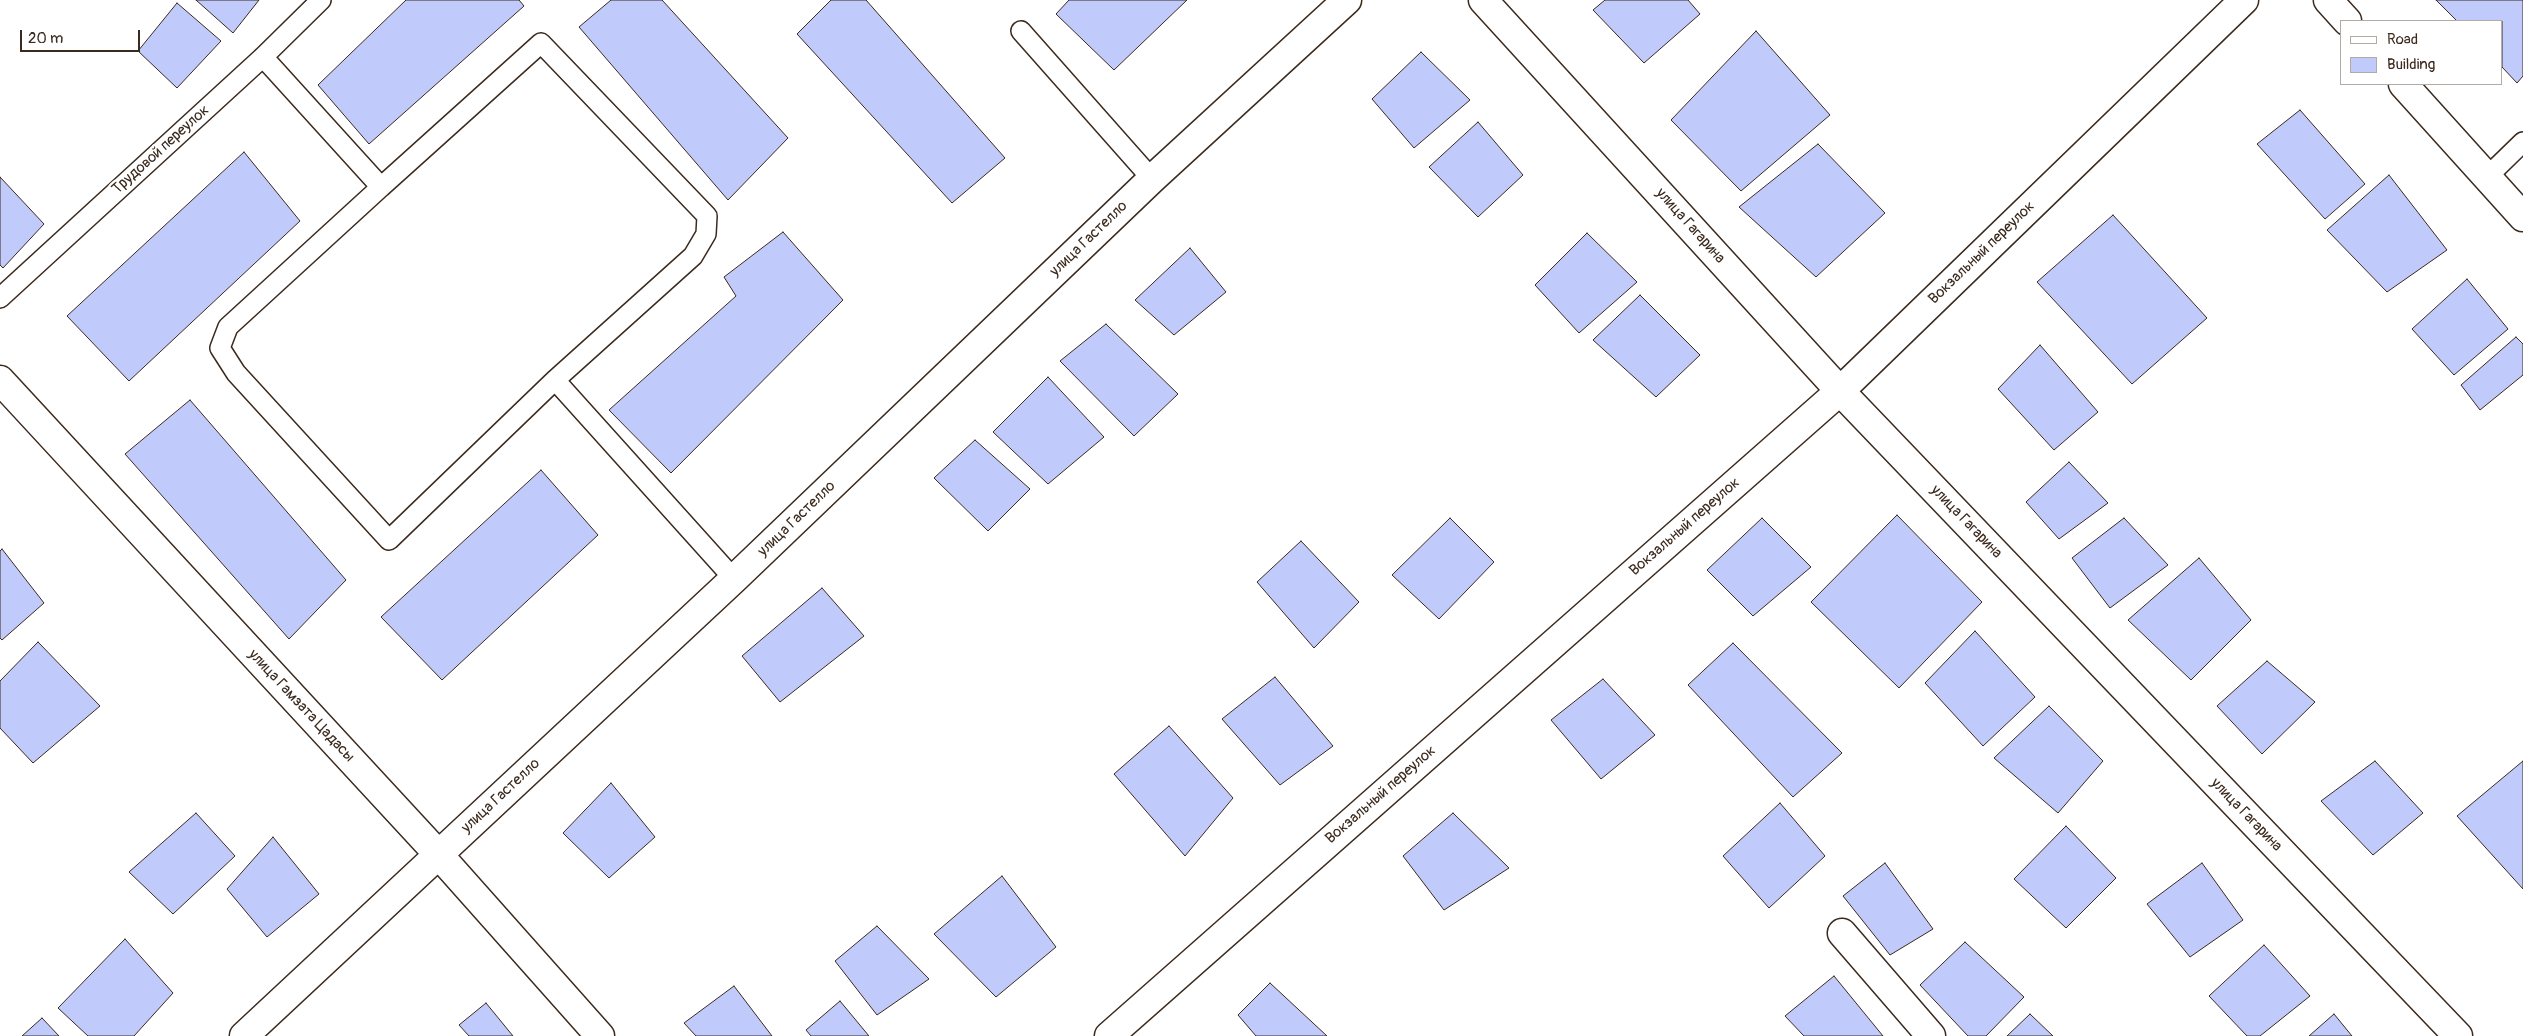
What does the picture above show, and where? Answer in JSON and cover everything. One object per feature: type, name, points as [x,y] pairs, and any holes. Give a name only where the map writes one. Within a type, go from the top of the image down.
[{"type":"street","name":"улица Гастелло","points":[[244,1036],[734,579],[1152,180],[1347,0]]},
{"type":"street","name":"улица Гагарина","points":[[1483,0],[1840,390],[2458,1036]]},
{"type":"street","name":"Вокзальный переулок","points":[[1117,1033],[1840,390],[2244,0]]},
{"type":"street","points":[[2328,0],[2346,20]]},
{"type":"street","points":[[2405,85],[2523,217]]},
{"type":"street","name":"улица Гамзата Цадасы","points":[[0,380],[438,855],[600,1036]]},
{"type":"street","points":[[1842,933],[1931,1036]]},
{"type":"lane","name":"Трудовой переулок","points":[[0,298],[263,57],[321,0]]},
{"type":"lane","points":[[1021,32],[1152,180]]},
{"type":"lane","points":[[540,43],[708,216],[706,234],[693,256],[555,380],[389,540],[236,373],[220,348],[228,328],[381,188],[540,43]]},
{"type":"lane","points":[[263,57],[381,188]]},
{"type":"lane","points":[[2487,177],[2523,142]]},
{"type":"lane","points":[[555,380],[734,579]]},
{"type":"building","points":[[196,0],[259,0],[233,33]]},
{"type":"building","points":[[406,0],[519,0],[524,6],[369,144],[318,85]]},
{"type":"building","points":[[611,0],[662,0],[788,138],[728,200],[579,27]]},
{"type":"building","points":[[831,0],[866,0],[1005,158],[952,203],[797,34]]},
{"type":"building","points":[[1069,0],[1187,0],[1114,70],[1056,14]]},
{"type":"building","points":[[1605,0],[1688,0],[1700,14],[1644,63],[1593,10]]},
{"type":"building","points":[[2436,0],[2523,0],[2523,76],[2517,83],[2503,68],[2503,20],[2456,20]]},
{"type":"building","points":[[177,3],[221,41],[177,88],[138,51]]},
{"type":"building","points":[[1756,31],[1830,115],[1741,191],[1671,120]]},
{"type":"building","points":[[1421,52],[1470,100],[1414,148],[1372,99]]},
{"type":"building","points":[[2300,110],[2365,184],[2325,219],[2257,144]]},
{"type":"building","points":[[1478,122],[1523,175],[1478,217],[1429,167]]},
{"type":"building","points":[[1818,144],[1885,213],[1816,277],[1739,207]]},
{"type":"building","points":[[244,152],[300,221],[129,381],[67,316]]},
{"type":"building","points":[[2389,175],[2447,250],[2387,292],[2327,230]]},
{"type":"building","points":[[0,177],[44,224],[3,268],[0,265]]},
{"type":"building","points":[[2113,215],[2207,318],[2132,384],[2037,282]]},
{"type":"building","points":[[783,232],[843,300],[671,473],[609,410],[736,296],[724,277]]},
{"type":"building","points":[[1587,233],[1637,282],[1579,333],[1535,285]]},
{"type":"building","points":[[1190,248],[1226,292],[1174,335],[1135,300]]},
{"type":"building","points":[[2467,279],[2508,329],[2454,375],[2412,329]]},
{"type":"building","points":[[1640,295],[1700,355],[1656,397],[1593,340]]},
{"type":"building","points":[[1106,324],[1178,394],[1134,436],[1060,361]]},
{"type":"building","points":[[2516,337],[2523,344],[2523,375],[2480,410],[2461,385]]},
{"type":"building","points":[[2040,345],[2098,412],[2054,450],[1998,389]]},
{"type":"building","points":[[1048,377],[1104,437],[1048,484],[993,432]]},
{"type":"building","points":[[190,400],[346,580],[289,639],[125,454]]},
{"type":"building","points":[[975,440],[1030,489],[988,531],[934,478]]},
{"type":"building","points":[[2069,462],[2108,503],[2059,539],[2026,502]]},
{"type":"building","points":[[541,470],[598,535],[442,680],[381,617]]},
{"type":"building","points":[[1897,515],[1982,602],[1899,688],[1811,602]]},
{"type":"building","points":[[1450,518],[1494,562],[1439,619],[1392,575]]},
{"type":"building","points":[[1762,518],[1811,567],[1753,616],[1707,570]]},
{"type":"building","points":[[2124,518],[2168,565],[2110,608],[2072,558]]},
{"type":"building","points":[[1301,541],[1359,602],[1314,648],[1257,582]]},
{"type":"building","points":[[2,549],[44,603],[2,640],[0,638],[0,551]]},
{"type":"building","points":[[2199,558],[2251,620],[2191,680],[2128,620]]},
{"type":"building","points":[[822,588],[864,636],[780,702],[742,656]]},
{"type":"building","points":[[1975,631],[2035,697],[1983,746],[1925,683]]},
{"type":"building","points":[[38,642],[100,706],[33,763],[0,728],[0,681]]},
{"type":"building","points":[[1733,643],[1842,753],[1793,797],[1688,685]]},
{"type":"building","points":[[2267,661],[2315,702],[2262,754],[2217,706]]},
{"type":"building","points":[[1275,677],[1333,746],[1280,785],[1222,719]]},
{"type":"building","points":[[1603,679],[1655,735],[1601,779],[1551,720]]},
{"type":"building","points":[[2049,706],[2103,761],[2058,813],[1994,758]]},
{"type":"building","points":[[1169,726],[1233,798],[1185,856],[1114,774]]},
{"type":"building","points":[[2375,761],[2423,813],[2373,855],[2321,801]]},
{"type":"building","points":[[2523,761],[2523,889],[2457,816]]},
{"type":"building","points":[[611,783],[655,837],[609,878],[563,833]]},
{"type":"building","points":[[1780,803],[1825,856],[1769,908],[1723,856]]},
{"type":"building","points":[[196,813],[235,856],[173,914],[129,872]]},
{"type":"building","points":[[1453,813],[1509,868],[1444,910],[1403,856]]},
{"type":"building","points":[[2066,826],[2116,878],[2066,928],[2014,879]]},
{"type":"building","points":[[273,837],[319,894],[267,937],[227,889]]},
{"type":"building","points":[[1885,863],[1933,929],[1890,955],[1843,896]]},
{"type":"building","points":[[2202,863],[2243,920],[2190,957],[2147,904]]},
{"type":"building","points":[[1002,876],[1056,947],[996,997],[934,934]]},
{"type":"building","points":[[877,926],[929,979],[877,1015],[835,961]]},
{"type":"building","points":[[125,939],[173,993],[134,1036],[88,1036],[58,1008]]},
{"type":"building","points":[[1965,942],[2024,997],[1986,1036],[1968,1036],[1920,985]]},
{"type":"building","points":[[2264,945],[2310,996],[2260,1036],[2247,1036],[2209,996]]},
{"type":"building","points":[[1834,976],[1883,1036],[1804,1036],[1785,1016]]},
{"type":"building","points":[[1270,983],[1327,1036],[1256,1036],[1238,1015]]},
{"type":"building","points":[[734,986],[772,1036],[696,1036],[684,1023]]},
{"type":"building","points":[[840,1001],[869,1036],[811,1036],[806,1030]]},
{"type":"building","points":[[486,1003],[513,1036],[469,1036],[459,1025]]},
{"type":"building","points":[[2030,1014],[2053,1036],[2007,1036]]},
{"type":"building","points":[[2334,1014],[2352,1036],[2309,1036]]},
{"type":"building","points":[[42,1018],[59,1036],[22,1036]]}]
